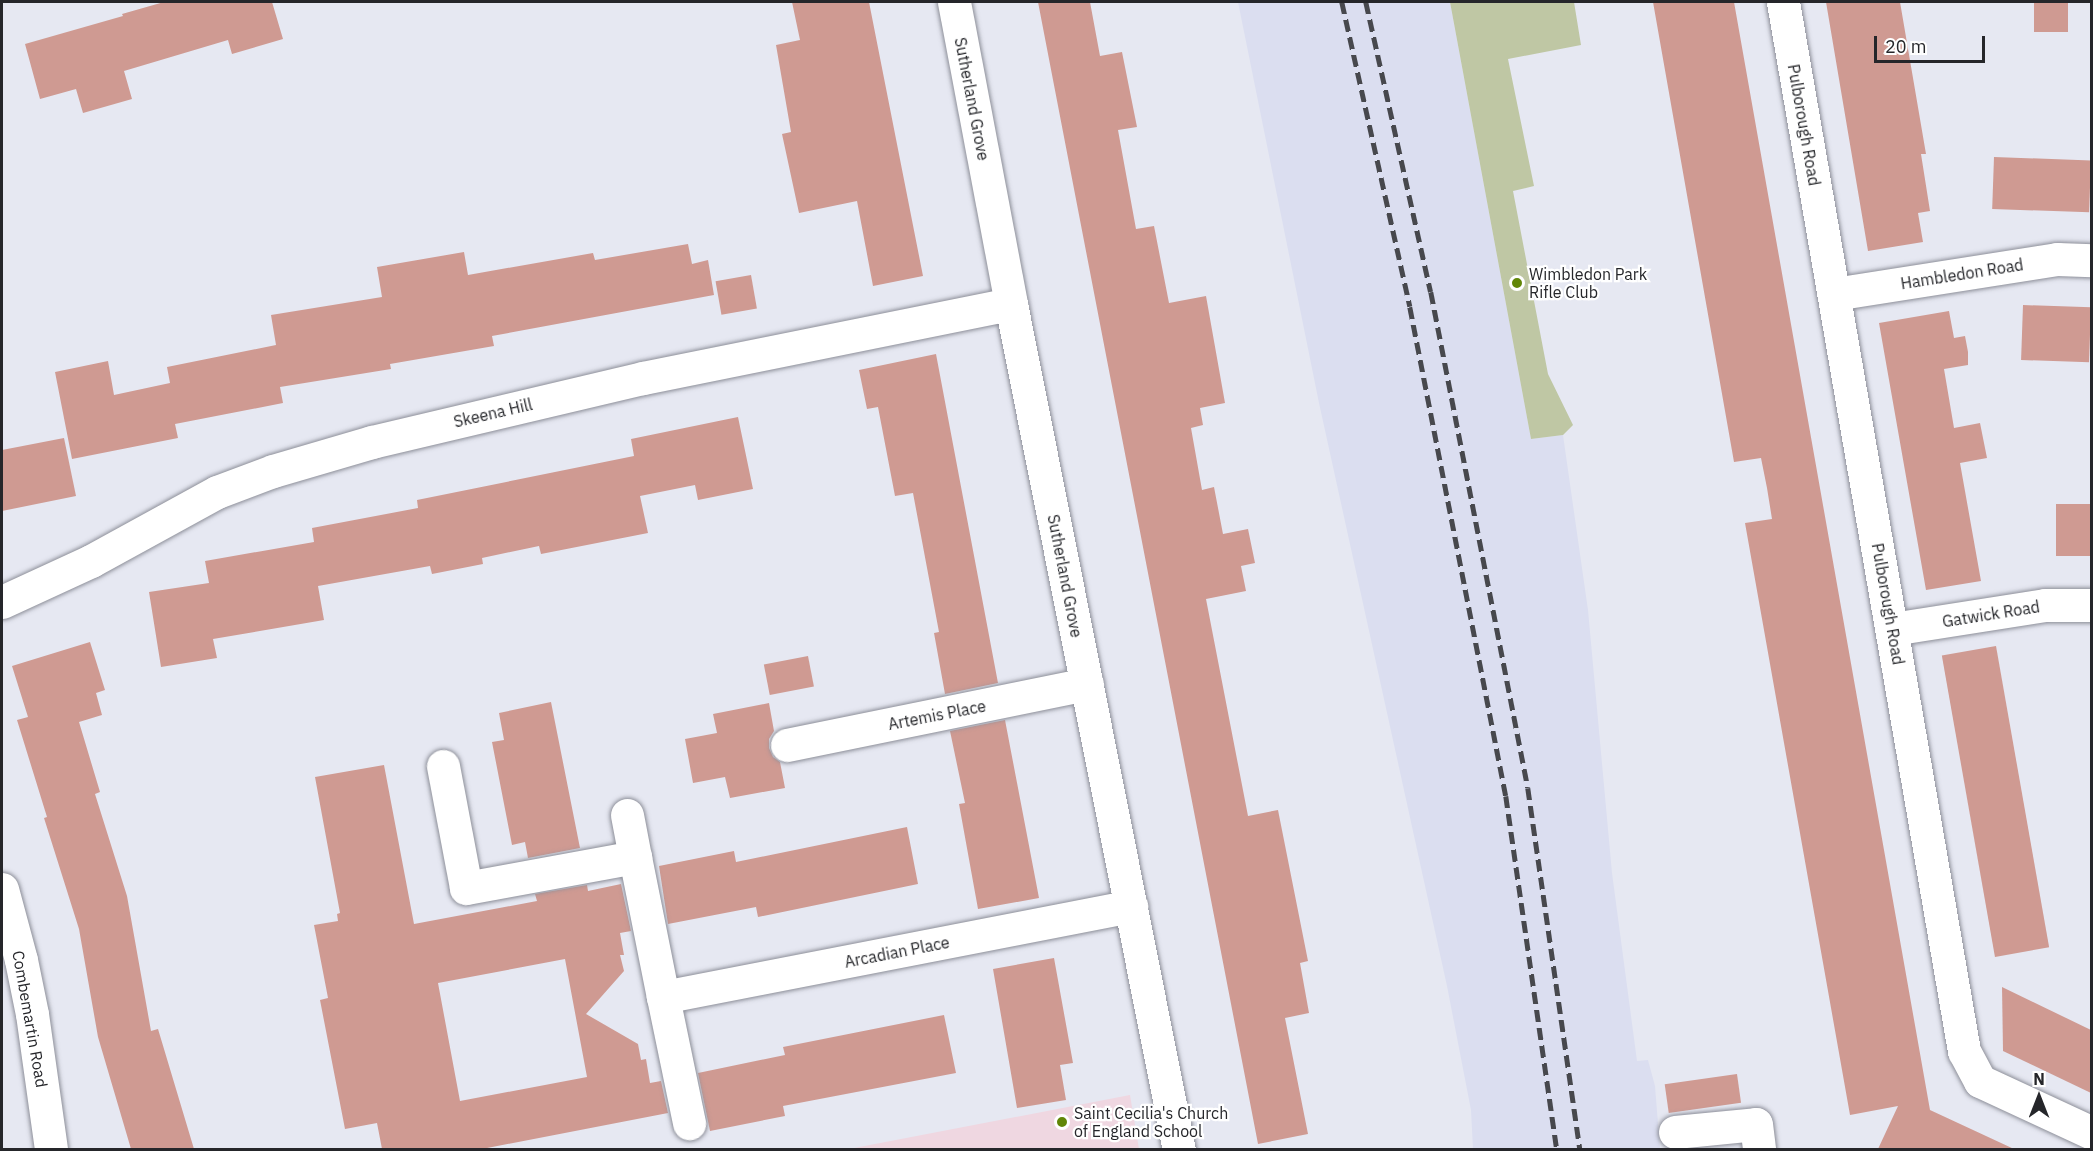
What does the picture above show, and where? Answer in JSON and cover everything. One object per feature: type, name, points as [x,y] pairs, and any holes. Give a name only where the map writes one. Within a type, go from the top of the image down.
[{"type":"street","name":"Sutherland Grove","points":[[954,2],[1011,304],[1131,906],[1174,1149]]},
{"type":"street","name":"Pulborough Road","points":[[1783,2],[1964,1051],[1980,1082],[2091,1133]]},
{"type":"street","name":"Hambledon Road","points":[[1834,294],[2057,259],[2091,260]]},
{"type":"street","name":"Skeena Hill","points":[[2,602],[91,561],[217,492],[284,468],[372,442],[643,378],[1011,304]]},
{"type":"street","name":"Gatwick Road","points":[[1892,629],[2045,605],[2091,605]]},
{"type":"street","name":"Artemis Place","points":[[787,745],[1087,684]]},
{"type":"street","points":[[443,766],[466,888],[635,857]]},
{"type":"street","points":[[627,815],[689,1122]]},
{"type":"street","name":"Combemartin Road","points":[[2,889],[21,960],[32,1014],[51,1149]]},
{"type":"street","name":"Arcadian Place","points":[[663,997],[1131,906]]},
{"type":"street","points":[[1675,1132],[1756,1124],[1759,1149]]},
{"type":"shaded area","points":[[1238,2],[1450,2],[1531,439],[1563,435],[1588,610],[1612,873],[1637,1061],[1648,1060],[1655,1086],[1660,1149],[1473,1149],[1471,1110],[1447,986],[1319,403]]},
{"type":"shaded area","name":"Saint Cecilia's Church of England School","points":[[1130,1095],[1139,1149],[849,1149]]},
{"type":"green space","name":"Wimbledon Park Rifle Club","points":[[1450,2],[1574,2],[1581,45],[1508,59],[1534,186],[1513,191],[1548,374],[1573,425],[1563,435],[1531,439]]},
{"type":"building","points":[[164,2],[272,2],[283,39],[232,54],[228,40],[124,71],[132,99],[83,113],[76,89],[40,99],[25,44]]},
{"type":"building","points":[[792,2],[869,2],[923,276],[873,286],[857,201],[799,213],[782,134],[791,132],[776,45],[800,40]]},
{"type":"building","points":[[1038,2],[1090,2],[1100,56],[1122,52],[1137,127],[1118,130],[1136,229],[1154,226],[1169,303],[1206,296],[1225,403],[1200,408],[1203,425],[1191,428],[1202,490],[1214,487],[1223,534],[1248,529],[1255,563],[1241,566],[1246,591],[1206,599],[1248,816],[1278,810],[1308,961],[1300,963],[1309,1013],[1285,1018],[1308,1134],[1258,1144]]},
{"type":"building","points":[[1653,2],[1734,2],[1930,1110],[2014,1149],[1878,1149],[1898,1106],[1850,1115],[1745,523],[1772,519],[1767,488],[1761,458],[1734,462]]},
{"type":"building","points":[[1826,2],[1900,2],[1926,154],[1921,154],[1930,211],[1918,213],[1923,242],[1868,251]]},
{"type":"building","points":[[2034,2],[2068,2],[2068,32],[2034,32]]},
{"type":"building","points":[[1994,157],[2091,160],[2089,212],[1992,209]]},
{"type":"building","points":[[688,244],[692,264],[708,260],[714,295],[492,336],[494,346],[390,364],[391,369],[280,387],[283,403],[175,424],[178,438],[72,459],[55,372],[108,361],[114,395],[170,383],[167,367],[276,345],[271,315],[382,297],[377,267],[464,252],[468,275],[593,253],[595,260]]},
{"type":"building","points":[[751,275],[757,308],[721,315],[716,281]]},
{"type":"building","points":[[2023,305],[2091,307],[2089,362],[2021,360]]},
{"type":"building","points":[[1949,311],[1954,338],[1965,336],[1968,352],[1968,365],[1944,369],[1954,428],[1980,423],[1987,458],[1960,463],[1981,581],[1926,590],[1879,323]]},
{"type":"building","points":[[936,354],[998,683],[945,694],[934,633],[939,632],[913,493],[895,496],[878,407],[867,409],[859,370]]},
{"type":"building","points":[[738,417],[753,489],[698,500],[695,485],[640,496],[648,533],[541,554],[539,546],[482,558],[483,564],[432,574],[430,566],[318,586],[324,620],[213,639],[217,658],[161,667],[149,592],[209,583],[205,561],[314,542],[312,528],[418,508],[417,500],[634,456],[631,439]]},
{"type":"building","points":[[64,438],[76,496],[2,511],[2,450]]},
{"type":"building","points":[[2056,504],[2091,504],[2091,556],[2056,556]]},
{"type":"building","points":[[90,642],[105,690],[96,693],[102,715],[79,722],[100,792],[95,794],[127,896],[151,1031],[158,1029],[194,1149],[131,1149],[98,1037],[79,929],[44,818],[47,817],[17,720],[28,717],[12,666]]},
{"type":"building","points":[[1996,646],[2049,947],[1995,957],[1942,656]]},
{"type":"building","points":[[808,656],[814,686],[770,695],[764,665]]},
{"type":"building","points":[[551,702],[580,848],[528,858],[525,842],[512,845],[492,742],[504,740],[499,713]]},
{"type":"building","points":[[769,703],[774,731],[769,739],[769,748],[773,757],[780,762],[785,788],[730,798],[725,777],[693,783],[685,739],[717,733],[713,714]]},
{"type":"building","points":[[1005,720],[1039,898],[978,909],[959,804],[965,803],[950,731]]},
{"type":"building","points":[[384,765],[414,924],[537,901],[535,894],[587,885],[588,891],[621,884],[631,931],[620,933],[624,955],[620,955],[624,971],[586,1014],[638,1044],[641,1060],[646,1059],[650,1083],[661,1081],[668,1113],[482,1149],[382,1149],[377,1123],[345,1129],[320,1000],[328,998],[314,925],[338,921],[337,914],[340,913],[315,777]],"holes":[[[565,959],[587,1077],[460,1101],[438,983]]]},
{"type":"building","points":[[907,827],[918,884],[758,917],[756,907],[668,924],[659,866],[734,851],[736,862]]},
{"type":"building","points":[[1054,958],[1073,1063],[1060,1065],[1066,1100],[1017,1108],[993,969]]},
{"type":"building","points":[[2002,987],[2091,1030],[2091,1093],[2003,1051]]},
{"type":"building","points":[[944,1015],[956,1073],[783,1106],[785,1116],[710,1131],[698,1073],[785,1055],[783,1047]]},
{"type":"building","points":[[1737,1074],[1741,1103],[1669,1113],[1665,1084]]},
{"type":"railway","points":[[1342,2],[1410,307],[1506,796],[1557,1150]]},
{"type":"railway","points":[[1366,2],[1431,292],[1528,788],[1580,1150]]},
{"type":"place","name":"Wimbledon Park Rifle Club","points":[[1517,283]]},
{"type":"place","name":"Saint Cecilia's Church of England School","points":[[1062,1122]]}]
